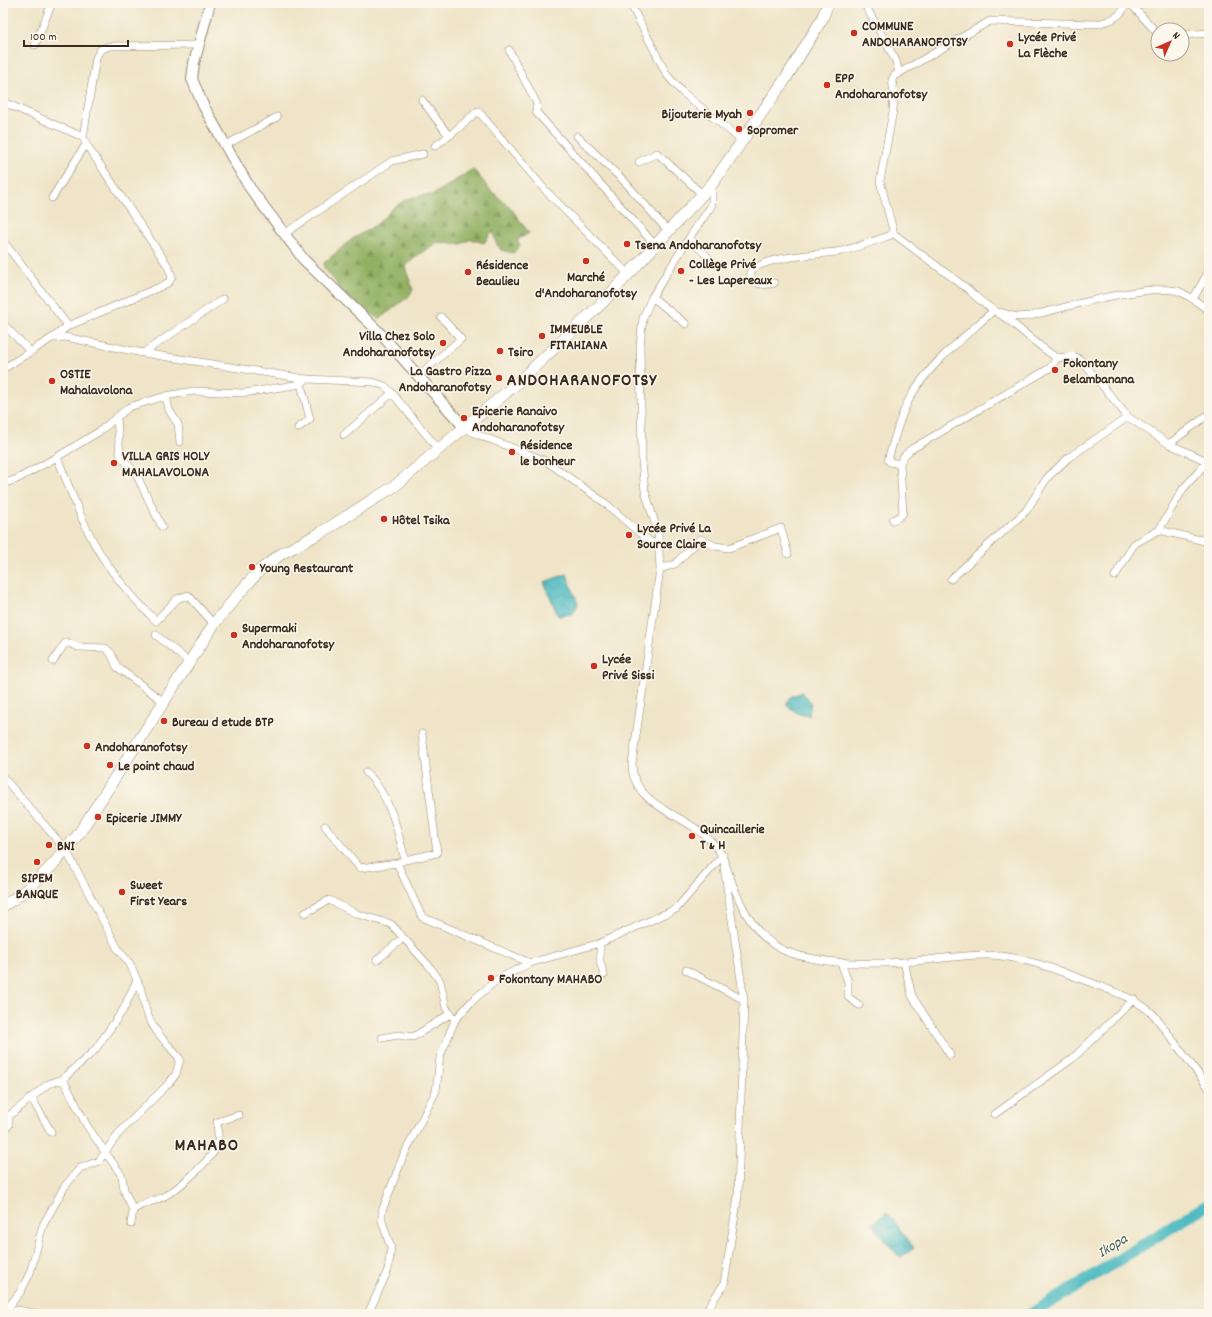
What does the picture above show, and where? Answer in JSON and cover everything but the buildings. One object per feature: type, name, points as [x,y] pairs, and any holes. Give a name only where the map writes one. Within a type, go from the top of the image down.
[{"type":"main road","points":[[3,906],[33,883],[66,850],[80,832],[214,624],[236,597],[270,562],[381,496],[465,428],[564,340],[629,275],[703,195],[786,78],[822,19],[828,3]]},
{"type":"street","points":[[35,45],[52,3]]},
{"type":"street","points":[[210,3],[198,45],[192,79],[203,105],[250,188],[304,260],[377,330],[465,428],[479,435],[546,461],[605,503],[649,541],[659,545]]},
{"type":"street","points":[[630,3],[667,75],[681,91],[742,142]]},
{"type":"street","points":[[864,3],[896,61],[899,74]]},
{"type":"street","points":[[1115,576],[1134,544],[1159,530],[1183,489],[1208,462],[1169,444],[1128,416],[1082,361],[1074,356],[1057,358],[1038,346],[994,310],[979,301],[970,290],[894,234],[880,181],[893,111],[894,93],[892,80],[899,74],[990,21],[1095,24],[1112,20],[1124,10],[1126,3]]},
{"type":"street","points":[[1130,3],[1150,25]]},
{"type":"street","points":[[1190,34],[1209,33]]},
{"type":"street","points":[[52,198],[84,140],[96,58],[100,50],[109,46],[198,45]]},
{"type":"street","points":[[509,50],[537,104],[536,112],[656,246]]},
{"type":"street","points":[[422,100],[449,136]]},
{"type":"street","points":[[3,102],[84,140],[168,266],[172,277],[162,286],[68,326],[31,352],[3,369]]},
{"type":"street","points":[[435,146],[478,111],[546,191],[629,275]]},
{"type":"street","points":[[226,145],[277,117]]},
{"type":"street","points":[[577,136],[625,182],[669,232]]},
{"type":"street","points":[[639,162],[657,153],[703,195]]},
{"type":"street","points":[[284,234],[392,161],[423,154]]},
{"type":"street","points":[[712,184],[712,206],[689,238],[652,298],[643,318],[640,346],[642,462],[645,491],[658,533],[660,569],[635,738],[632,773],[640,790],[646,797],[706,836],[723,855],[734,888],[749,919],[767,940],[781,949],[797,955],[841,963],[904,962],[967,955],[1013,957],[1084,980],[1134,999],[1154,1015],[1209,1088]]},
{"type":"street","points":[[774,283],[761,285],[755,283],[750,272],[758,266],[788,257],[843,251],[894,234]]},
{"type":"street","points":[[689,238],[708,257]]},
{"type":"street","points":[[3,241],[68,326]]},
{"type":"street","points":[[1193,299],[1209,272]]},
{"type":"street","points":[[994,310],[1018,317],[1030,316],[1104,299],[1158,289],[1178,292],[1193,299],[1209,311]]},
{"type":"street","points":[[652,298],[686,324]]},
{"type":"street","points":[[143,353],[223,299]]},
{"type":"street","points":[[900,464],[890,462],[888,460],[901,417],[914,391],[944,356],[994,310]]},
{"type":"street","points":[[418,376],[460,340],[441,317]]},
{"type":"street","points":[[3,324],[31,352]]},
{"type":"street","points":[[52,338],[65,337],[143,353],[303,382],[373,382],[385,386],[392,393],[439,450]]},
{"type":"street","points":[[893,520],[903,513],[900,464],[903,457],[910,450],[1050,368],[1057,358]]},
{"type":"street","points":[[3,484],[17,479],[57,457],[117,419],[129,407],[166,396],[193,391],[244,393],[303,382]]},
{"type":"street","points":[[298,428],[310,420],[303,382]]},
{"type":"street","points":[[344,435],[392,393]]},
{"type":"street","points":[[166,396],[169,410],[178,424],[180,442]]},
{"type":"street","points":[[1169,444],[1209,414]]},
{"type":"street","points":[[951,579],[1026,511],[1047,478],[1068,458],[1118,425],[1128,416]]},
{"type":"street","points":[[117,419],[120,455],[136,474],[162,527]]},
{"type":"street","points":[[57,457],[84,522],[102,557],[129,594],[156,621],[177,599],[188,595],[214,624]]},
{"type":"street","points":[[660,569],[675,564],[700,539],[715,546],[729,548],[780,528],[788,554]]},
{"type":"street","points":[[1159,530],[1209,542]]},
{"type":"street","points":[[156,635],[189,662]]},
{"type":"street","points":[[53,661],[66,642],[78,647],[105,648],[111,653],[117,667],[164,702]]},
{"type":"street","points":[[325,826],[360,868],[397,863],[437,853],[422,734]]},
{"type":"street","points":[[366,772],[377,782],[394,814],[405,860]]},
{"type":"street","points":[[3,777],[66,850],[118,949],[130,964],[140,985],[147,1013],[154,1030],[180,1059],[176,1074],[170,1082],[118,1134],[99,1161],[80,1168],[65,1186],[43,1225],[30,1273],[21,1291],[4,1314]]},
{"type":"street","points":[[382,1038],[398,1035],[413,1037],[452,1017],[498,979],[530,963],[600,943],[676,909],[723,855]]},
{"type":"street","points":[[704,1314],[724,1284],[738,1196],[744,1000],[723,855]]},
{"type":"street","points":[[397,863],[422,917],[530,963]]},
{"type":"street","points":[[305,913],[329,900],[357,914],[390,924],[440,981],[446,1008],[452,1017]]},
{"type":"street","points":[[377,960],[403,938]]},
{"type":"street","points":[[600,943],[600,962],[604,975]]},
{"type":"street","points":[[904,962],[912,996],[950,1055]]},
{"type":"street","points":[[841,963],[848,982],[848,997],[859,1005]]},
{"type":"street","points":[[686,970],[744,1000]]},
{"type":"street","points":[[3,1132],[9,1125],[9,1116],[48,1084],[64,1079],[94,1050],[123,1010],[137,980]]},
{"type":"street","points":[[995,1114],[1072,1059],[1134,999]]},
{"type":"street","points":[[368,1314],[388,1270],[391,1248],[382,1221],[382,1211],[402,1159],[436,1091],[440,1057],[452,1017]]},
{"type":"street","points":[[64,1079],[87,1126],[104,1153],[122,1176],[124,1190],[133,1210],[131,1224]]},
{"type":"street","points":[[31,1097],[51,1132]]},
{"type":"street","points":[[133,1210],[144,1203],[158,1199],[179,1187],[207,1160],[218,1145],[217,1122],[239,1116]]},
{"type":"street","points":[[4,1314],[18,1310],[34,1313]]},
{"type":"green space","points":[[473,169],[491,191],[510,207],[529,233],[517,240],[520,245],[513,253],[501,250],[496,243],[493,230],[484,243],[471,239],[461,244],[438,242],[419,254],[405,267],[413,290],[408,297],[379,319],[343,296],[335,281],[324,268],[324,263],[351,240],[377,224],[394,207],[407,199],[423,195],[433,195]]},
{"type":"water","points":[[567,574],[578,604],[573,614],[558,616],[544,582]]},
{"type":"water","points":[[802,692],[811,702],[809,716],[799,714],[786,705],[790,697]]},
{"type":"water","points":[[887,1212],[914,1248],[900,1258],[872,1224]]},
{"type":"waterway","name":"Ikopa","points":[[1031,1314],[1209,1204]]},
{"type":"place","name":"COMMUNE ANDOHARANOFOTSY","points":[[854,33]]},
{"type":"place","name":"Lycée Privé La Flèche","points":[[1010,44]]},
{"type":"place","name":"EPP Andoharanofotsy","points":[[827,85]]},
{"type":"place","name":"Bijouterie Myah","points":[[750,113]]},
{"type":"place","name":"Sopromer","points":[[739,129]]},
{"type":"place","name":"Tsena Andoharanofotsy","points":[[627,244]]},
{"type":"place","name":"Marché d'Andoharanofotsy","points":[[586,261]]},
{"type":"place","name":"Collège Privé - Les Lapereaux","points":[[681,271]]},
{"type":"place","name":"Résidence Beaulieu","points":[[468,272]]},
{"type":"place","name":"IMMEUBLE FITAHIANA","points":[[542,336]]},
{"type":"place","name":"Villa Chez Solo Andoharanofotsy","points":[[443,343]]},
{"type":"place","name":"Tsiro","points":[[500,351]]},
{"type":"place","name":"Fokontany Belambanana","points":[[1055,370]]},
{"type":"place","name":"La Gastro Pizza Andoharanofotsy","points":[[499,378]]},
{"type":"place","name":"OSTIE Mahalavolona","points":[[52,381]]},
{"type":"place","name":"Epicerie Ranaivo Andoharanofotsy","points":[[464,418]]},
{"type":"place","name":"Résidence le bonheur","points":[[512,452]]},
{"type":"place","name":"VILLA GRIS HOLY MAHALAVOLONA","points":[[114,463]]},
{"type":"place","name":"Hôtel Tsika","points":[[384,519]]},
{"type":"place","name":"Lycée Privé La Source Claire","points":[[629,535]]},
{"type":"place","name":"Young Restaurant","points":[[252,567]]},
{"type":"place","name":"Supermaki Andoharanofotsy","points":[[234,635]]},
{"type":"place","name":"Lycée Privé Sissi","points":[[594,666]]},
{"type":"place","name":"Bureau d etude BTP","points":[[164,721]]},
{"type":"place","name":"Andoharanofotsy","points":[[87,746]]},
{"type":"place","name":"Le point chaud","points":[[110,765]]},
{"type":"place","name":"Epicerie JIMMY","points":[[98,817]]},
{"type":"place","name":"Quincaillerie T & H","points":[[692,836]]},
{"type":"place","name":"BNI","points":[[49,845]]},
{"type":"place","name":"SIPEM BANQUE","points":[[37,862]]},
{"type":"place","name":"Sweet First Years","points":[[122,892]]},
{"type":"place","name":"Fokontany MAHABO","points":[[491,978]]},
{"type":"district","name":"ANDOHARANOFOTSY","points":[[582,379]]},
{"type":"district","name":"MAHABO","points":[[207,1144]]}]
